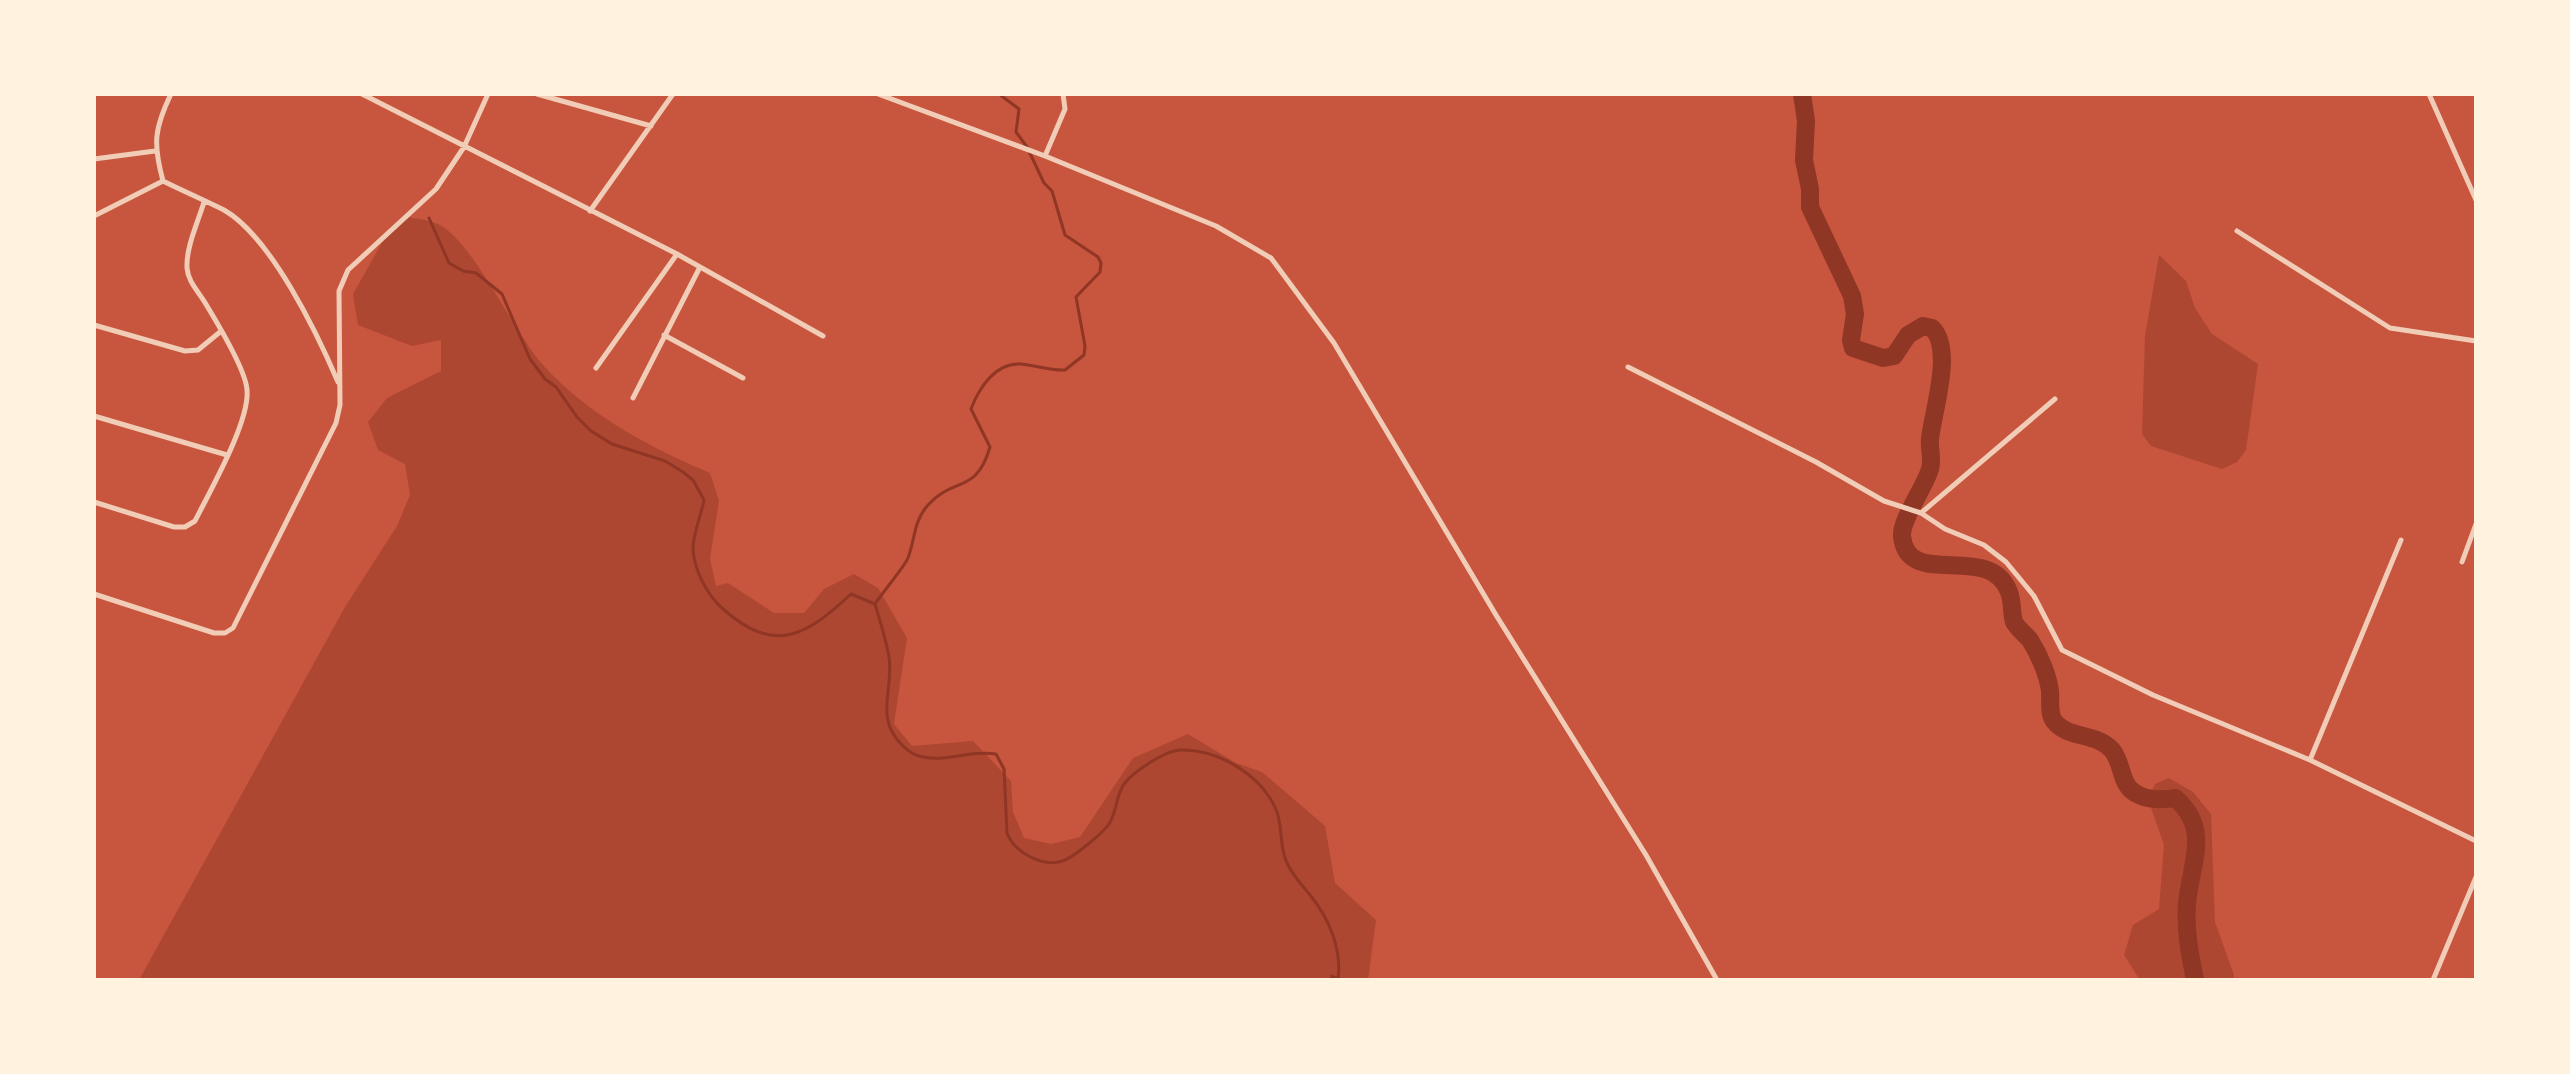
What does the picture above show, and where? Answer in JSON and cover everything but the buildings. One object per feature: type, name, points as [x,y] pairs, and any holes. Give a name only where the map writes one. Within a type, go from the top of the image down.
[{"type":"street","points":[[171,94],[162,114],[155,151],[163,181],[224,211],[241,223],[270,256],[319,340],[340,387]]},
{"type":"street","points":[[362,94],[677,254],[823,336]]},
{"type":"street","points":[[94,594],[214,633],[225,633],[233,628],[336,423],[340,405],[339,291],[348,270],[436,189],[464,147],[488,94]]},
{"type":"street","points":[[537,94],[651,126]]},
{"type":"street","points":[[590,211],[673,94]]},
{"type":"street","points":[[878,94],[1045,156],[1216,226],[1271,258],[1334,343],[1496,615],[1646,855],[1717,980]]},
{"type":"street","points":[[1045,156],[1065,109],[1063,94]]},
{"type":"street","points":[[2429,94],[2476,200]]},
{"type":"street","points":[[94,159],[155,151]]},
{"type":"street","points":[[94,216],[163,181]]},
{"type":"street","points":[[94,502],[156,523],[185,527],[195,521],[227,455],[247,404],[244,374],[187,270],[188,255],[204,202]]},
{"type":"street","points":[[2237,231],[2390,328],[2476,341]]},
{"type":"street","points":[[596,368],[677,254]]},
{"type":"street","points":[[633,398],[700,267]]},
{"type":"street","points":[[94,325],[185,351],[198,350],[220,332]]},
{"type":"street","points":[[664,335],[743,378]]},
{"type":"street","points":[[1628,367],[1816,462],[1884,501],[1921,513],[1945,529],[1984,545],[2006,562],[2034,596],[2062,650],[2153,695],[2310,760],[2476,841]]},
{"type":"street","points":[[1921,513],[2055,399]]},
{"type":"street","points":[[94,416],[227,455]]},
{"type":"street","points":[[2462,562],[2476,524]]},
{"type":"street","points":[[2310,760],[2401,540]]},
{"type":"street","points":[[2433,980],[2476,877]]},
{"type":"shaded area","points":[[408,217],[438,224],[452,234],[479,268],[531,350],[561,383],[620,428],[710,473],[719,501],[710,559],[716,586],[728,583],[774,613],[804,613],[824,589],[854,574],[878,588],[907,638],[894,724],[912,746],[973,741],[1011,781],[1013,812],[1024,838],[1051,844],[1080,837],[1133,758],[1188,734],[1236,763],[1262,772],[1325,826],[1335,883],[1376,920],[1368,980],[139,980],[345,607],[397,526],[410,495],[405,464],[378,450],[368,422],[387,398],[441,371],[441,340],[412,346],[358,325],[353,294],[383,241]]},
{"type":"shaded area","points":[[2159,255],[2186,281],[2195,308],[2212,334],[2258,364],[2246,450],[2237,462],[2222,469],[2151,446],[2142,434],[2145,336]]},
{"type":"shaded area","points":[[2169,778],[2193,792],[2211,814],[2215,922],[2234,975],[2233,980],[2140,980],[2124,955],[2133,925],[2159,909],[2164,845],[2148,799],[2155,784]]},
{"type":"waterway","points":[[875,604],[908,558],[923,511],[938,496],[971,479],[984,462],[990,447],[971,409],[989,378],[1003,368],[1020,364],[1065,370],[1084,355],[1076,297],[1100,272],[1101,263],[1098,257],[1065,235],[1052,191],[1044,183],[1027,147],[1016,132],[1019,109],[999,94]]},
{"type":"waterway","points":[[1802,94],[1806,121],[1804,160],[1810,207],[1852,296],[1855,314],[1851,340],[1853,348],[1883,358],[1894,356],[1908,335],[1923,326],[1932,328],[1941,350],[1942,365],[1930,439],[1931,465],[1903,529],[1907,552],[1918,561],[1985,569],[1999,577],[2009,592],[2014,622],[2030,640],[2043,665],[2054,721],[2066,731],[2098,740],[2112,750],[2128,787],[2133,791],[2152,799],[2175,798],[2186,810],[2196,835],[2187,914],[2188,943],[2195,980]]},
{"type":"waterway","points":[[429,218],[449,263],[463,271],[476,273],[502,294],[530,359],[591,431],[612,444],[665,461],[693,480],[704,500],[694,537],[694,557],[702,582],[723,609],[742,623],[774,636],[790,634],[819,621],[851,594],[875,604],[889,657],[887,714],[894,735],[902,745],[920,756],[942,758],[977,753],[996,754],[1004,769],[1007,833],[1016,847],[1041,861],[1067,859],[1096,838],[1112,819],[1119,793],[1128,779],[1166,754],[1180,750],[1195,751],[1210,754],[1238,767],[1270,799],[1279,819],[1283,852],[1288,865],[1328,924],[1336,945],[1339,968],[1338,979],[1332,976],[1332,980]]}]
